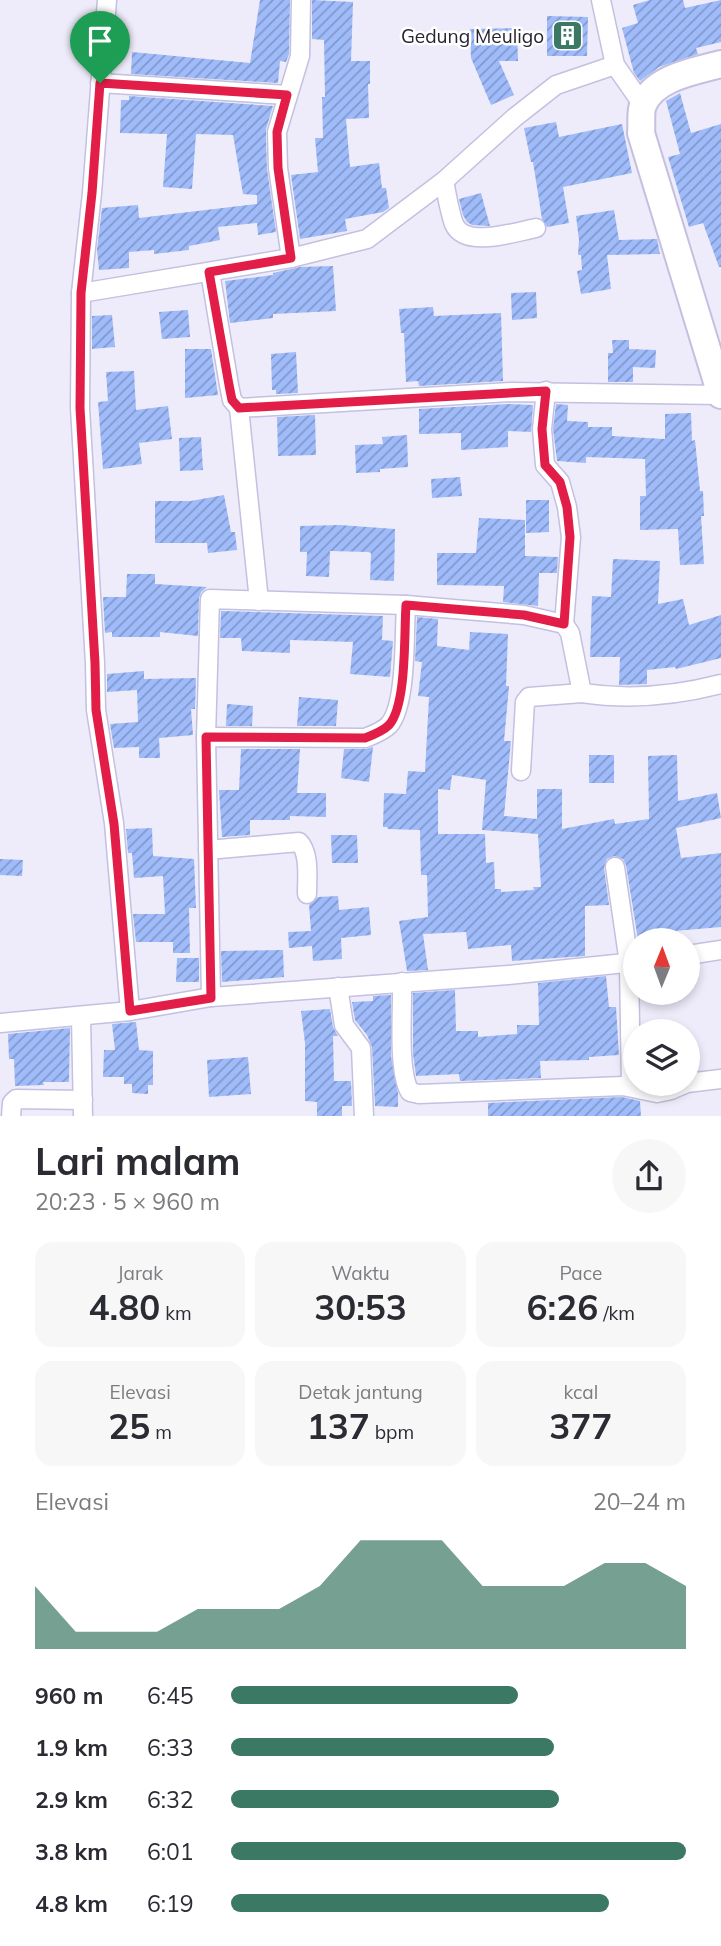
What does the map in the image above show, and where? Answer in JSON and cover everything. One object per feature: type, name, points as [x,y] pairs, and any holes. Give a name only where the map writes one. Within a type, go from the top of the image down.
[{"type":"street","points":[[107,0],[92,193],[81,293],[80,408],[96,710],[114,824],[130,1011]]},
{"type":"street","points":[[291,258],[278,168],[277,132],[300,55],[301,0]]},
{"type":"street","points":[[601,0],[615,65],[643,105]]},
{"type":"street","points":[[239,408],[546,391],[721,395],[641,133],[643,105],[659,85],[721,64]]},
{"type":"street","points":[[81,293],[291,258],[367,239],[444,181],[514,118],[556,85],[615,65]]},
{"type":"street","points":[[100,83],[287,95]]},
{"type":"street","points":[[444,181],[455,226],[463,234],[474,239],[536,228]]},
{"type":"street","points":[[209,272],[232,400],[239,408],[259,601]]},
{"type":"street","points":[[546,391],[542,429],[545,465],[560,482],[567,507],[570,537],[564,624],[570,633],[582,693]]},
{"type":"street","points":[[211,998],[206,737],[210,599],[406,605],[524,615],[564,624]]},
{"type":"street","points":[[206,737],[365,738],[377,733],[390,724],[401,699],[406,605]]},
{"type":"street","points":[[521,771],[525,702],[529,697],[582,693],[646,697],[696,691],[721,684]]},
{"type":"street","points":[[208,850],[299,842],[305,855],[307,894]]},
{"type":"street","points":[[615,867],[626,928]]},
{"type":"street","points":[[700,953],[721,950]]},
{"type":"street","points":[[0,1023],[130,1011],[211,998],[623,963]]},
{"type":"street","points":[[402,982],[403,1067],[410,1092],[419,1094],[623,1087]]},
{"type":"street","points":[[338,987],[344,1025],[361,1048],[364,1116]]},
{"type":"street","points":[[11,1116],[12,1103],[16,1098],[83,1108],[81,1016]]},
{"type":"street","points":[[700,1081],[721,1079]]},
{"type":"building","points":[[260,0],[290,0],[289,54],[286,62],[280,61],[278,83],[131,74],[132,52],[250,63]]},
{"type":"building","points":[[312,0],[353,2],[351,61],[370,61],[370,84],[369,118],[346,119],[350,167],[379,163],[382,188],[386,188],[389,208],[383,212],[345,219],[347,231],[300,239],[291,175],[318,172],[315,138],[323,138],[324,40],[312,39]]},
{"type":"building","points":[[650,0],[683,0],[685,8],[721,0],[721,42],[696,48],[698,54],[659,67],[640,81],[634,73],[622,28],[638,23],[633,5]]},
{"type":"building","name":"Gedung Meuligo","points":[[547,16],[588,17],[587,56],[547,56]]},
{"type":"building","points":[[517,28],[518,61],[499,61],[514,95],[491,105],[471,58],[470,29]]},
{"type":"building","points":[[680,93],[691,133],[721,124],[721,267],[703,223],[689,227],[668,157],[680,154],[666,101]]},
{"type":"building","points":[[129,96],[273,106],[266,139],[267,169],[276,232],[258,235],[257,223],[218,227],[220,240],[189,246],[189,250],[154,254],[154,250],[129,252],[129,268],[99,270],[97,250],[102,208],[138,205],[139,218],[257,204],[257,195],[243,194],[233,135],[196,134],[192,189],[163,187],[167,134],[120,133],[121,100],[129,100]]},
{"type":"building","points":[[556,122],[559,137],[622,124],[632,173],[563,187],[569,223],[547,227],[542,219],[533,162],[524,128]]},
{"type":"building","points":[[481,193],[490,226],[472,225],[463,215],[459,199]]},
{"type":"building","points":[[614,210],[619,240],[657,239],[660,254],[607,255],[611,289],[581,294],[577,271],[582,270],[581,255],[578,255],[576,216]]},
{"type":"building","points":[[333,266],[336,311],[273,314],[273,318],[230,323],[225,281],[273,275],[300,267]]},
{"type":"building","points":[[536,292],[537,318],[512,320],[511,293]]},
{"type":"building","points":[[433,307],[434,316],[501,313],[503,381],[419,386],[418,381],[406,382],[404,333],[401,333],[399,309]]},
{"type":"building","points":[[188,310],[190,337],[162,339],[159,312]]},
{"type":"building","points":[[112,315],[115,347],[92,349],[92,316]]},
{"type":"building","points":[[612,340],[629,340],[629,349],[656,350],[655,368],[633,367],[633,382],[608,382],[608,353],[613,353]]},
{"type":"building","points":[[185,349],[211,349],[218,395],[185,398]]},
{"type":"building","points":[[296,352],[298,393],[276,394],[276,390],[272,390],[271,354]]},
{"type":"building","points":[[134,371],[136,410],[168,406],[172,439],[139,443],[142,464],[103,469],[98,402],[108,401],[106,372]]},
{"type":"building","points":[[556,404],[568,405],[567,421],[588,422],[588,427],[612,427],[612,436],[665,439],[665,414],[691,413],[692,441],[695,440],[700,491],[703,491],[704,516],[701,516],[704,564],[680,565],[678,529],[640,530],[640,496],[646,496],[645,459],[586,457],[586,463],[557,461],[553,429]]},
{"type":"building","points":[[533,405],[531,432],[508,431],[508,447],[461,450],[461,433],[419,434],[419,409]]},
{"type":"building","points":[[315,415],[316,455],[278,456],[277,417]]},
{"type":"building","points":[[407,435],[408,467],[356,473],[355,445],[383,444],[382,437]]},
{"type":"building","points":[[201,437],[203,470],[180,471],[179,438]]},
{"type":"building","points":[[460,477],[462,496],[432,498],[431,479]]},
{"type":"building","points":[[224,495],[231,532],[235,532],[237,550],[208,553],[207,543],[155,543],[155,501],[191,501]]},
{"type":"building","points":[[526,500],[549,500],[549,532],[526,533]]},
{"type":"building","points":[[479,518],[525,520],[525,556],[558,557],[557,573],[539,573],[538,606],[503,602],[504,586],[437,585],[437,553],[476,553]]},
{"type":"building","points":[[340,525],[395,529],[394,581],[370,580],[371,553],[368,552],[330,551],[329,577],[306,576],[307,552],[300,552],[300,526]]},
{"type":"building","points":[[613,559],[660,561],[658,604],[683,599],[689,625],[721,615],[721,658],[676,669],[647,670],[647,684],[619,685],[620,657],[590,657],[592,596],[611,597]]},
{"type":"building","points":[[127,574],[155,574],[155,584],[207,587],[199,598],[198,636],[160,632],[160,637],[112,637],[112,632],[105,633],[103,597],[126,597]]},
{"type":"building","points":[[221,611],[383,616],[382,640],[393,641],[390,677],[350,674],[353,642],[290,640],[290,653],[242,651],[241,638],[220,638]]},
{"type":"building","points":[[417,617],[438,619],[437,646],[469,650],[470,632],[508,634],[506,686],[509,686],[504,741],[511,741],[504,816],[537,819],[537,789],[562,789],[562,829],[614,819],[615,824],[649,819],[648,756],[677,755],[678,801],[717,793],[721,818],[676,828],[681,858],[721,853],[721,927],[636,928],[626,865],[623,859],[614,856],[607,859],[604,868],[609,905],[585,906],[585,956],[512,961],[511,945],[468,949],[466,932],[423,934],[428,970],[407,971],[399,921],[428,917],[427,875],[421,875],[420,830],[383,827],[384,793],[406,794],[408,771],[425,772],[429,697],[418,696],[422,662],[415,661]],"holes":[[[452,775],[486,780],[482,830],[538,834],[541,887],[533,887],[534,890],[501,892],[501,889],[495,889],[494,862],[486,863],[485,834],[438,834],[438,789],[450,790]]]},
{"type":"building","points":[[144,671],[144,679],[196,678],[195,709],[191,709],[193,735],[159,738],[160,758],[139,758],[139,747],[114,748],[110,724],[138,722],[137,690],[107,692],[107,674]]},
{"type":"building","points":[[299,697],[338,700],[336,726],[297,726]]},
{"type":"building","points":[[227,704],[253,706],[252,726],[226,726]]},
{"type":"building","points":[[373,747],[369,782],[341,778],[344,749]]},
{"type":"building","points":[[241,749],[300,749],[297,793],[326,793],[326,817],[290,816],[290,820],[250,820],[250,835],[222,837],[219,790],[239,790]]},
{"type":"building","points":[[589,755],[614,755],[614,783],[589,783]]},
{"type":"building","points":[[152,828],[153,856],[194,859],[196,908],[189,908],[190,953],[173,953],[173,942],[136,942],[133,914],[165,914],[163,876],[134,878],[126,829]]},
{"type":"building","points":[[331,835],[357,835],[358,863],[332,863]]},
{"type":"building","points":[[0,859],[23,860],[22,876],[0,875]]},
{"type":"building","points":[[338,896],[339,910],[369,907],[371,935],[341,938],[342,959],[313,961],[312,946],[289,948],[288,932],[311,931],[309,905],[318,897]]},
{"type":"building","points":[[283,950],[284,977],[222,982],[221,951]]},
{"type":"building","points":[[177,958],[199,958],[199,982],[176,982]]},
{"type":"building","points":[[606,976],[609,1007],[616,1007],[619,1055],[589,1057],[589,1060],[540,1061],[541,1078],[460,1081],[459,1074],[416,1076],[413,1054],[413,993],[455,990],[456,1031],[478,1031],[478,1037],[517,1034],[517,1025],[539,1025],[538,983]]},
{"type":"building","points":[[391,995],[391,1056],[398,1107],[375,1106],[372,1047],[367,1035],[355,1020],[352,1002],[373,1001],[373,996]]},
{"type":"building","points":[[330,1009],[333,1027],[338,1036],[333,1036],[334,1081],[351,1081],[352,1106],[342,1106],[342,1116],[317,1116],[317,1102],[305,1101],[305,1043],[301,1011]]},
{"type":"building","points":[[136,1022],[139,1050],[153,1051],[153,1085],[148,1085],[148,1094],[132,1093],[132,1084],[124,1084],[124,1077],[103,1077],[104,1050],[115,1050],[112,1024]]},
{"type":"building","points":[[70,1028],[69,1082],[15,1086],[14,1059],[9,1059],[8,1034]]},
{"type":"building","points":[[248,1057],[251,1094],[209,1097],[207,1060]]},
{"type":"building","points":[[622,1097],[640,1101],[641,1116],[488,1116],[488,1103]]},
{"type":"place","name":"Gedung Meuligo","points":[[567,36]]},
{"type":"route","points":[[100,83],[287,95],[277,132],[281,196],[291,258],[209,272],[232,400],[239,408],[325,401],[546,391],[542,429],[545,465],[560,482],[567,507],[570,537],[564,624],[524,615],[406,605],[401,699],[390,724],[377,733],[365,738],[206,737],[211,998],[130,1011],[114,824],[96,710],[80,408],[81,293],[100,83]]}]
